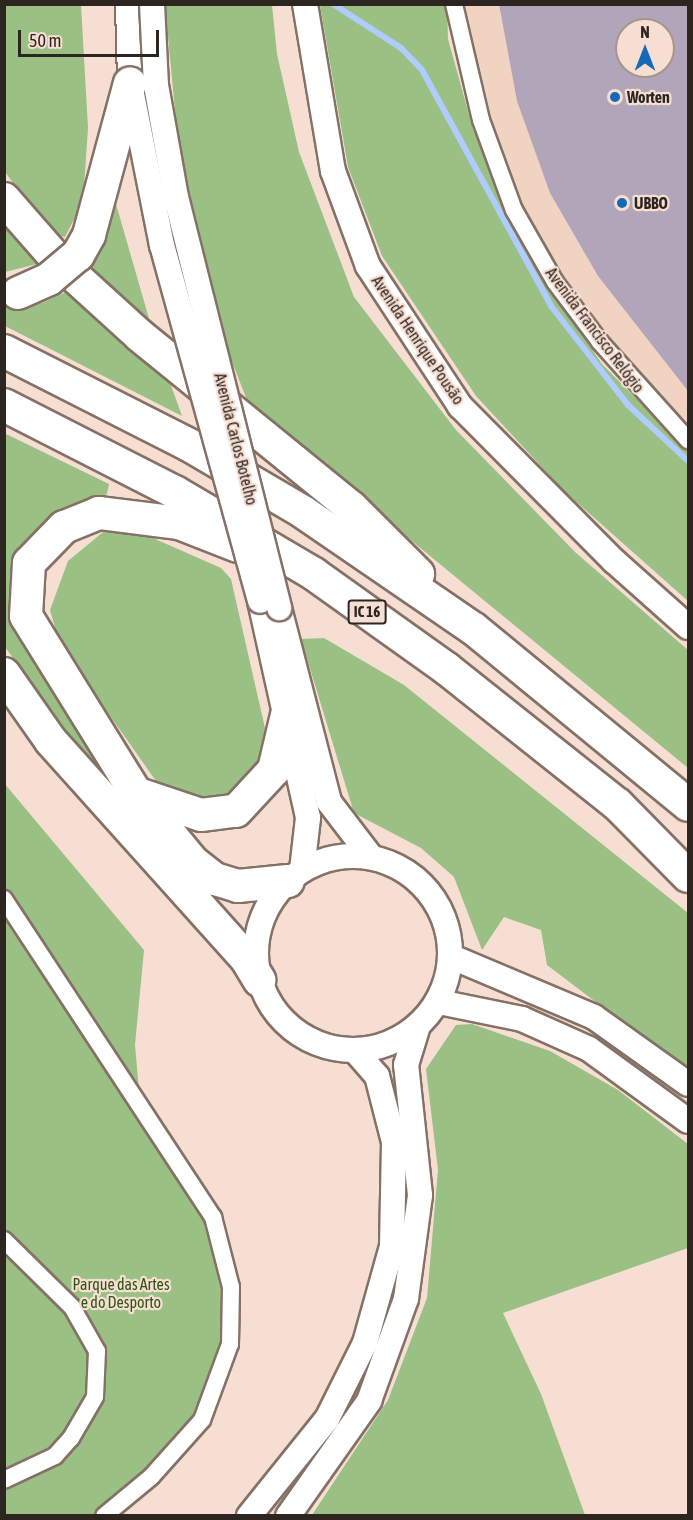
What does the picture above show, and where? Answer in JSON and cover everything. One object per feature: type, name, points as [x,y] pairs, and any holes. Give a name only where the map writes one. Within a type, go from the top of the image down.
[{"type":"highway","points":[[11,293],[49,279],[78,255],[89,235],[130,83]]},
{"type":"highway","points":[[4,199],[60,263],[139,335],[351,507],[474,630]]},
{"type":"highway","points":[[4,351],[189,444],[303,512],[474,630],[688,805]]},
{"type":"highway","name":"IC 16","points":[[4,405],[176,492],[314,574],[447,669],[617,804],[688,876]]},
{"type":"highway","points":[[295,875],[238,886],[215,879],[193,862],[135,792],[26,616],[29,563],[45,542],[64,527],[99,513],[137,514],[179,523],[314,574]]},
{"type":"highway","points":[[4,674],[51,741],[246,958],[259,980]]},
{"type":"highway","points":[[135,792],[163,807],[201,815],[236,811],[274,770],[287,715]]},
{"type":"main road","name":"Avenida Carlos Botelho","points":[[128,4],[130,83],[162,245],[329,802],[371,857]]},
{"type":"main road","name":"Avenida Carlos Botelho","points":[[153,4],[156,85],[169,165],[269,605],[287,715],[308,818],[295,875]]},
{"type":"main road","name":"Avenida Henrique Pousão","points":[[304,4],[333,171],[368,266],[460,406],[614,561],[688,627]]},
{"type":"main road","points":[[371,857],[417,879],[435,899],[446,921],[452,957],[439,1002],[417,1028],[388,1045],[355,1051],[303,1037],[271,1006],[259,980],[255,957],[261,921],[295,875],[324,860],[371,857]]},
{"type":"main road","points":[[452,957],[594,1017],[688,1084]]},
{"type":"main road","points":[[439,1002],[522,1019],[579,1044],[623,1069],[688,1121]]},
{"type":"main road","points":[[288,1515],[369,1401],[406,1299],[420,1195],[406,1065],[417,1028]]},
{"type":"main road","points":[[249,1515],[327,1419],[365,1343],[392,1246],[394,1142],[377,1076],[355,1051]]},
{"type":"street","name":"Avenida Francisco Relógio","points":[[454,4],[481,120],[514,210],[555,282],[587,325],[688,440]]},
{"type":"street","points":[[4,899],[213,1217],[231,1287],[230,1344],[202,1420],[151,1477],[104,1515]]},
{"type":"street","points":[[4,1240],[72,1307],[97,1351],[95,1397],[71,1438],[55,1456],[4,1480]]},
{"type":"shaded area","name":"UBBO","points":[[454,5],[688,5],[688,440],[600,342],[514,210]]},
{"type":"green space","points":[[4,5],[81,5],[88,128],[83,202],[65,237],[51,234],[5,172]]},
{"type":"green space","points":[[165,5],[272,5],[277,54],[299,152],[354,297],[456,430],[575,552],[688,650],[688,768],[250,408],[231,359],[180,163]]},
{"type":"green space","points":[[320,5],[447,5],[448,39],[473,129],[539,273],[602,364],[688,451],[688,601],[564,491],[476,396],[382,256],[348,167]]},
{"type":"green space","points":[[116,204],[152,329],[80,271],[104,240]]},
{"type":"green space","points":[[4,224],[41,263],[5,272]]},
{"type":"green space","points":[[68,291],[164,366],[182,416],[5,326],[5,308],[42,303]]},
{"type":"green space","points":[[4,433],[109,484],[107,494],[48,522],[19,549],[11,598],[30,654],[142,819],[146,839],[5,647]]},
{"type":"green space","points":[[108,528],[146,535],[221,568],[231,579],[267,737],[252,777],[215,803],[182,802],[156,781],[60,645],[50,610],[68,561]]},
{"type":"green space","points":[[324,638],[404,685],[688,913],[688,1072],[547,965],[541,930],[504,917],[482,950],[454,877],[421,848],[354,813],[301,639]]},
{"type":"green space","name":"Parque das Artes e do Desporto","points":[[4,783],[144,950],[135,1045],[139,1090],[224,1220],[239,1289],[237,1328],[217,1400],[114,1515],[5,1515]]},
{"type":"green space","points":[[472,1024],[550,1051],[618,1090],[688,1144],[688,1248],[503,1313],[541,1394],[585,1515],[312,1515],[388,1400],[427,1298],[438,1170],[426,1069],[456,1025]]},
{"type":"building","name":"UBBO","points":[[499,4],[688,4],[688,391],[598,276],[550,193],[517,101]]},
{"type":"waterway","points":[[333,4],[401,48],[422,70],[551,306],[628,405],[688,461]]},
{"type":"place","name":"Worten","points":[[615,97]]},
{"type":"place","name":"UBBO","points":[[622,203]]}]
